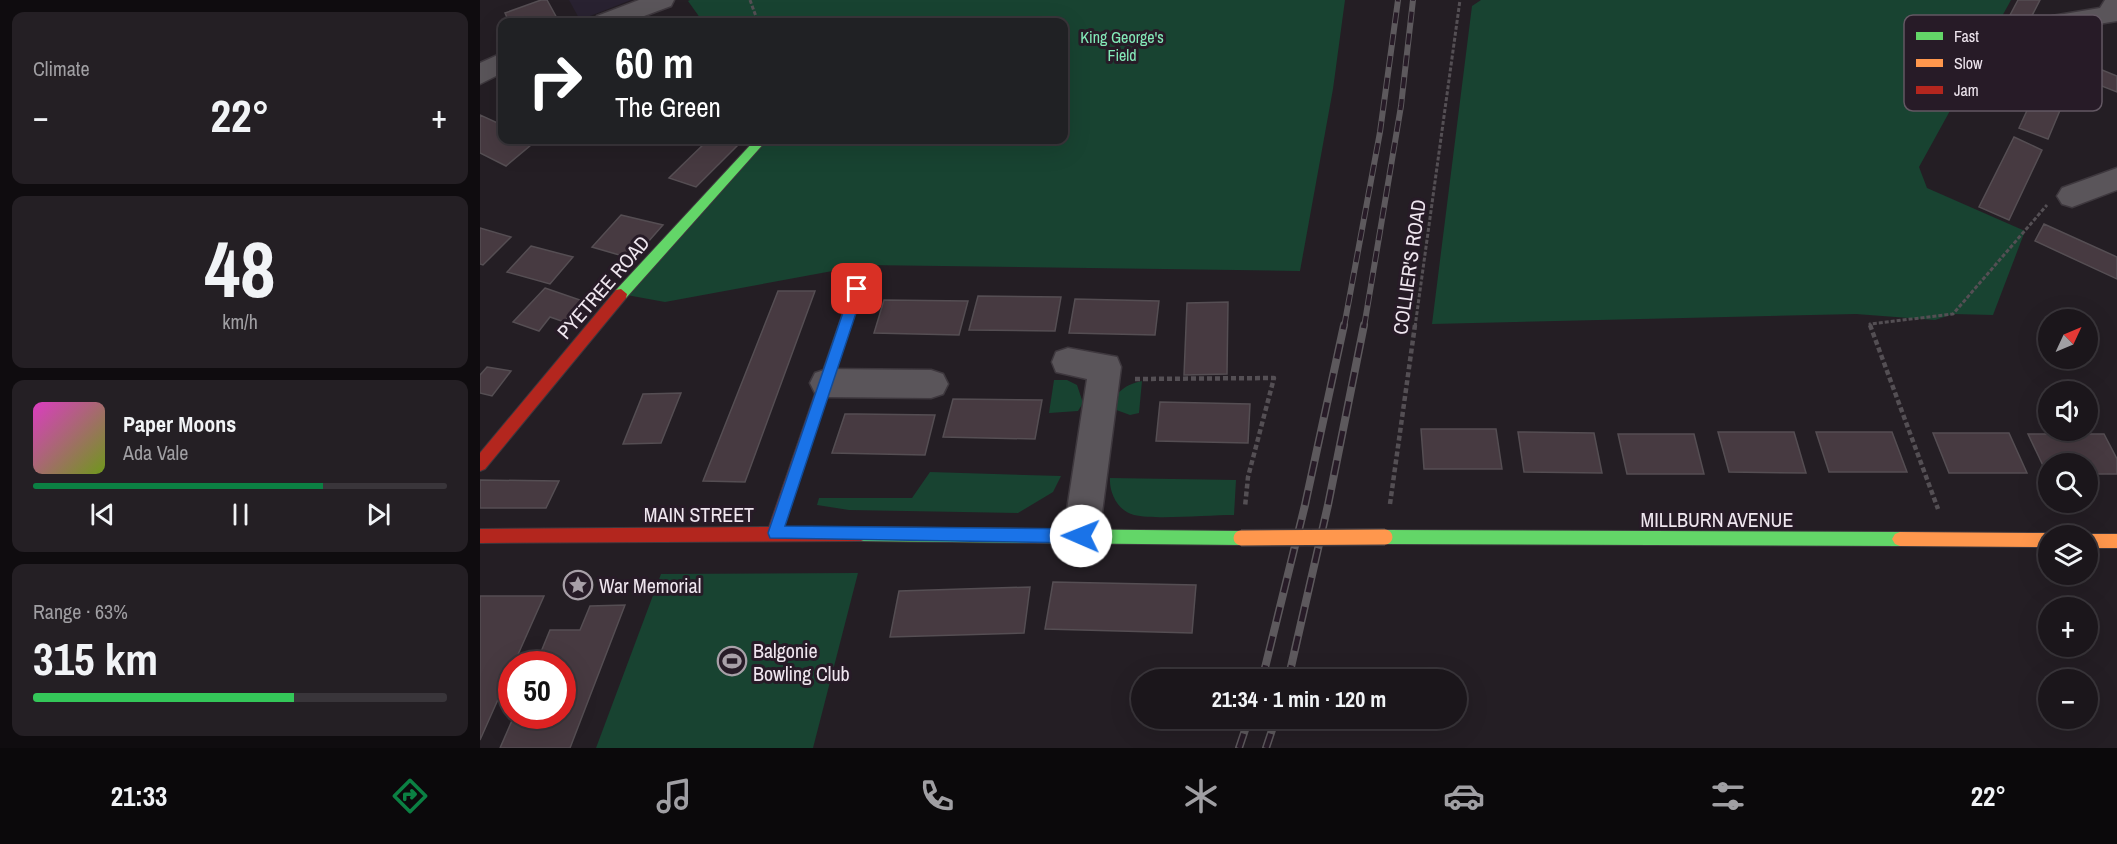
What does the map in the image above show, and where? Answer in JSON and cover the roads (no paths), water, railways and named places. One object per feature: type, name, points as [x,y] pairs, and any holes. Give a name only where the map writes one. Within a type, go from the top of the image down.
[{"type":"main road","name":"PYETREE ROAD","points":[[480,464],[621,294],[757,144]]},
{"type":"main road","points":[[775,533],[857,289]]},
{"type":"main road","name":"MAIN STREET","points":[[480,536],[775,533],[1241,538]]},
{"type":"main road","name":"MILLBURN AVENUE","points":[[1241,538],[2038,540]]},
{"type":"main road","points":[[2098,541],[2117,541]]},
{"type":"street","points":[[616,18],[662,0]]},
{"type":"street","points":[[2102,16],[2109,15],[2117,0]]},
{"type":"street","points":[[2072,196],[2117,179]]},
{"type":"street","points":[[1068,362],[1105,368],[1081,536]]},
{"type":"street","points":[[827,382],[931,384]]},
{"type":"railway","points":[[1344,327],[1380,132],[1398,0]]},
{"type":"railway","points":[[1364,327],[1401,106],[1413,0]]},
{"type":"railway","points":[[1265,669],[1305,505],[1344,325]]},
{"type":"railway","points":[[1291,669],[1328,505],[1364,325]]},
{"type":"railway","points":[[1239,748],[1245,729]]},
{"type":"railway","points":[[1266,748],[1272,729]]},
{"type":"place","name":"War Memorial","points":[[578,585]]},
{"type":"place","name":"Balgonie Bowling Club","points":[[732,661]]},
{"type":"park label","name":"King George's Field","points":[[1122,46]]}]
